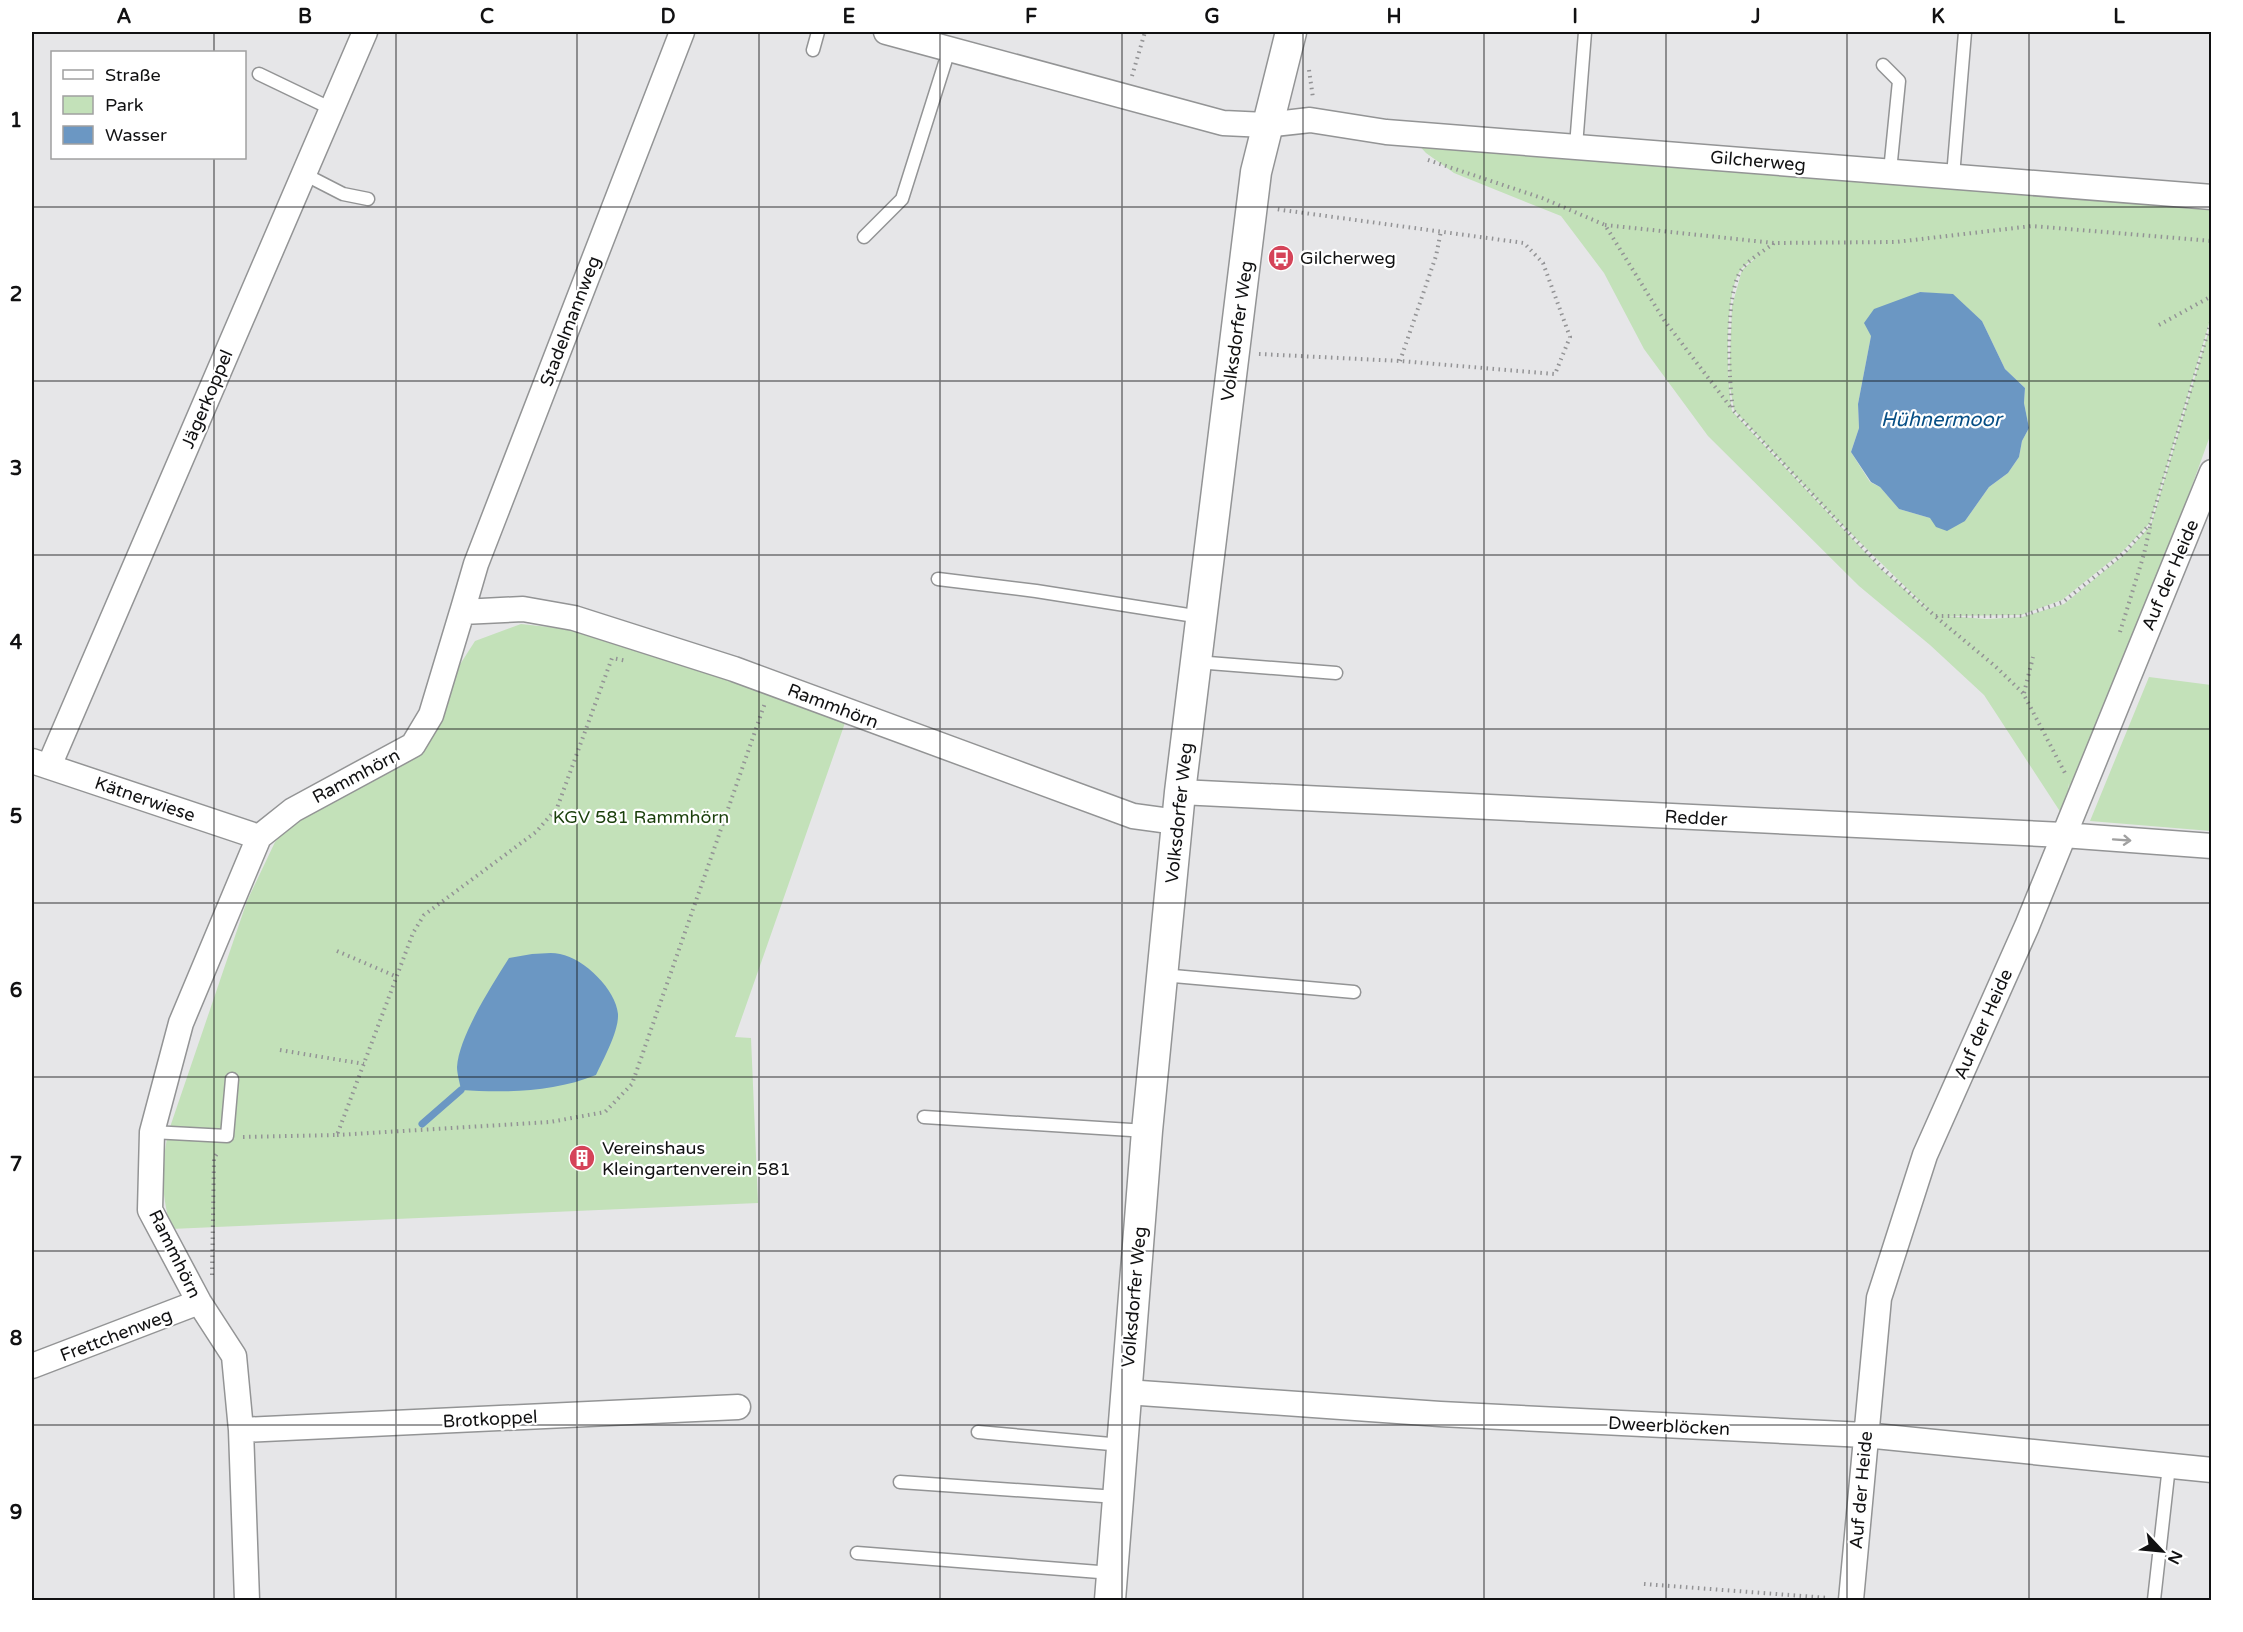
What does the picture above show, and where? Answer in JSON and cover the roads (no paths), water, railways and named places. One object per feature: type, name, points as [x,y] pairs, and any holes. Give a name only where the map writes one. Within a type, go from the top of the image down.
[{"type":"street","name":"Jägerkoppel","points":[[40,764],[304,174],[365,32]]},
{"type":"street","name":"Stadelmannweg","points":[[462,612],[476,564],[682,32]]},
{"type":"street","name":"Gilcherweg","points":[[886,32],[1223,123],[1266,125],[1310,120],[1386,132],[2211,197]]},
{"type":"street","name":"Volksdorfer Weg","points":[[1111,1587],[1162,975],[1195,662],[1253,206],[1266,125],[1291,32]]},
{"type":"street","name":"Auf der Heide","points":[[1851,1600],[1879,1298],[1925,1155],[2022,936],[2211,472]]},
{"type":"street","name":"Rammhörn","points":[[247,1600],[241,1430],[234,1356],[199,1302],[150,1210],[152,1132],[182,1023],[259,837],[293,810],[413,745],[432,715],[462,612],[523,609],[574,618],[772,683],[1133,816],[1177,822]]},
{"type":"street","name":"Kätnerwiese","points":[[40,764],[259,837]]},
{"type":"street","name":"Redder","points":[[1180,792],[2063,835],[2211,846]]},
{"type":"street","name":"Frettchenweg","points":[[32,1366],[199,1302]]},
{"type":"street","name":"Dweerblöcken","points":[[1126,1392],[1440,1414],[1866,1435],[2211,1470]]},
{"type":"street","name":"Brotkoppel","points":[[241,1430],[738,1407]]},
{"type":"lane","points":[[813,50],[818,32]]},
{"type":"lane","points":[[1576,146],[1585,32]]},
{"type":"lane","points":[[1953,176],[1965,32]]},
{"type":"lane","points":[[864,237],[902,199],[949,50]]},
{"type":"lane","points":[[1883,64],[1899,81],[1890,171]]},
{"type":"lane","points":[[259,74],[332,109]]},
{"type":"lane","points":[[304,174],[343,194],[368,199]]},
{"type":"lane","points":[[938,579],[1036,591],[1201,617]]},
{"type":"lane","points":[[1195,662],[1336,673]]},
{"type":"lane","points":[[1162,975],[1354,992]]},
{"type":"lane","points":[[152,1132],[227,1136],[232,1079]]},
{"type":"lane","points":[[924,1117],[1148,1131]]},
{"type":"lane","points":[[978,1432],[1122,1445]]},
{"type":"lane","points":[[2154,1600],[2169,1466]]},
{"type":"lane","points":[[900,1482],[1118,1497]]},
{"type":"lane","points":[[857,1553],[1111,1587]]},
{"type":"water","name":"Hühnermoor","points":[[1920,292],[1953,294],[1982,321],[2005,369],[2025,388],[2024,403],[2029,428],[2022,441],[2019,457],[2008,473],[1989,487],[1965,521],[1947,531],[1936,527],[1930,518],[1899,509],[1880,487],[1871,482],[1851,452],[1859,428],[1858,404],[1871,336],[1864,323],[1874,309]]},
{"type":"water","points":[[557,953],[570,957],[598,977],[612,995],[618,1021],[596,1075],[564,1085],[530,1090],[461,1090],[457,1070],[459,1055],[477,1011],[509,958]]},
{"type":"waterway","points":[[422,1124],[461,1090]]},
{"type":"place","name":"Gilcherweg","points":[[1281,258]]},
{"type":"place","name":"Vereinshaus Kleingartenverein 581","points":[[582,1158]]},
{"type":"park label","name":"KGV 581 Rammhörn","points":[[641,817]]}]
